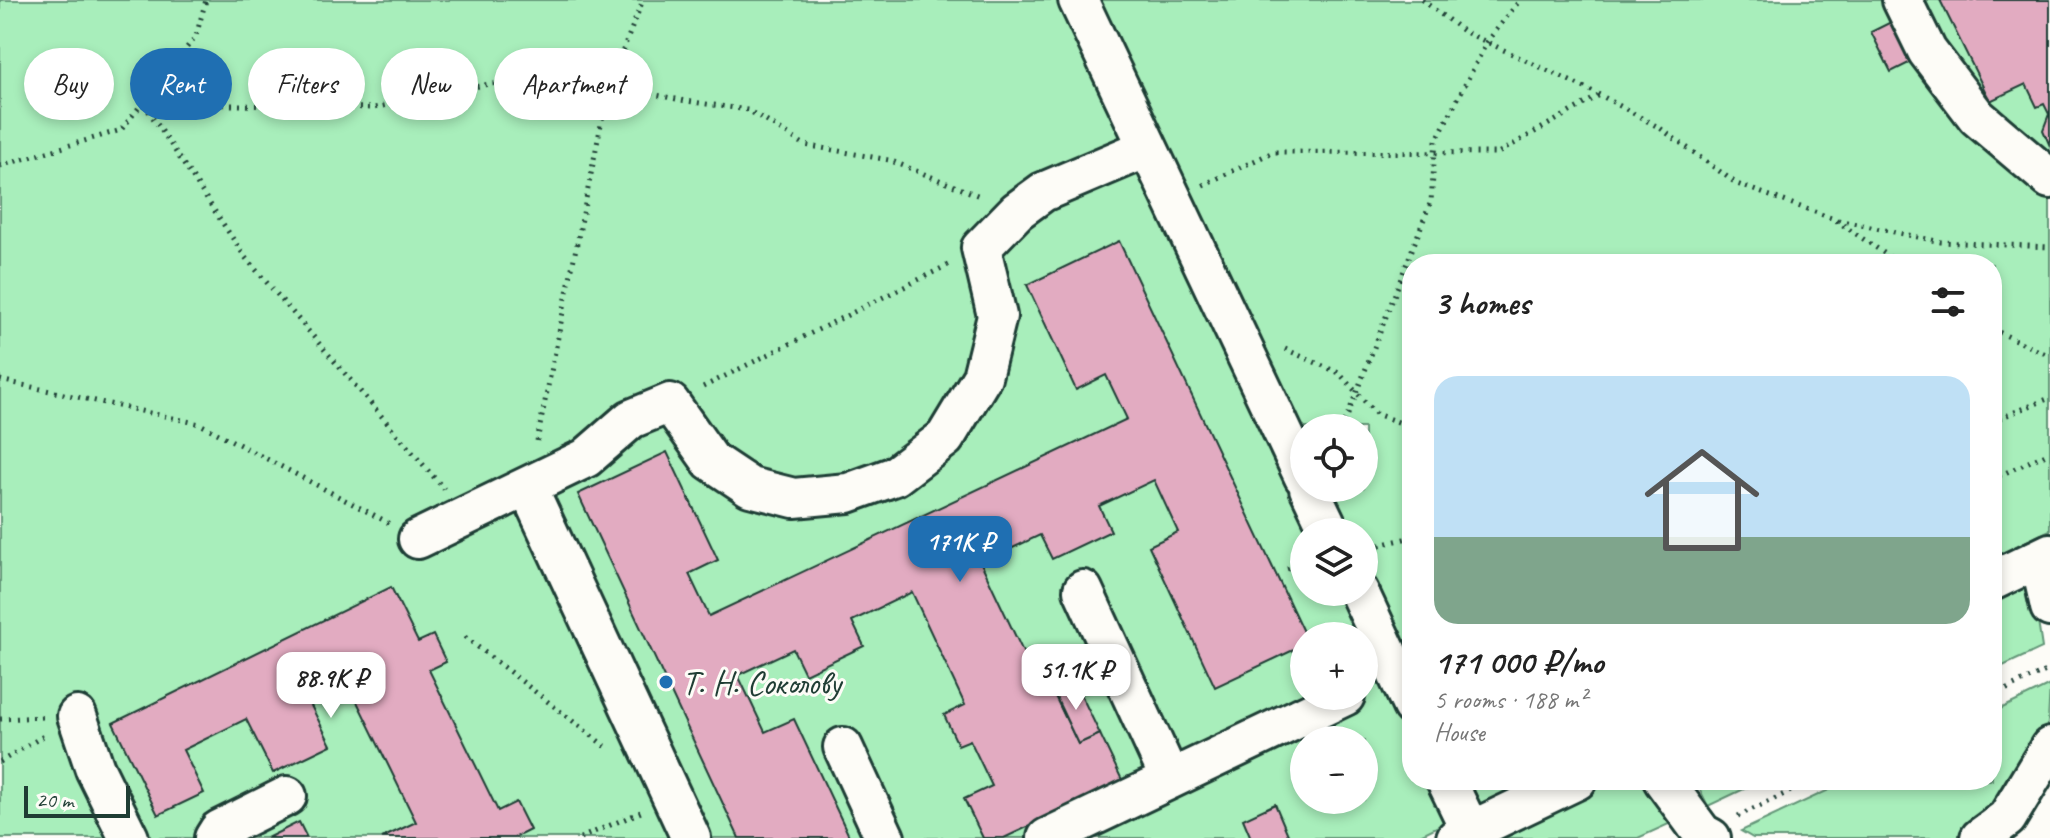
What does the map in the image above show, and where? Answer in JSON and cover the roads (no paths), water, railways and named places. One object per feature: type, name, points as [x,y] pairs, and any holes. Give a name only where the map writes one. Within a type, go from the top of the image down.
[{"type":"lane","points":[[1078,0],[1290,447]]},
{"type":"lane","points":[[1902,0],[1927,51],[1977,117],[2050,179]]},
{"type":"lane","points":[[418,539],[586,458],[631,419],[670,403],[711,461],[750,487],[794,498],[848,493],[895,476],[945,438],[982,377],[997,316],[981,248],[1017,211],[1043,192],[1147,148]]},
{"type":"lane","points":[[528,488],[691,838]]},
{"type":"lane","points":[[2002,576],[2042,557],[2050,607]]},
{"type":"lane","points":[[1083,590],[1170,779]]},
{"type":"lane","points":[[1362,606],[1380,679],[1402,698]]},
{"type":"lane","points":[[1047,838],[1315,710]]},
{"type":"lane","points":[[77,716],[95,769],[129,838]]},
{"type":"lane","points":[[843,747],[885,838]]},
{"type":"lane","points":[[1980,838],[2007,818],[2050,747]]},
{"type":"lane","points":[[1450,790],[1467,836],[1557,790]]},
{"type":"lane","points":[[1671,790],[1706,835]]},
{"type":"lane","points":[[214,838],[219,830],[287,796]]},
{"type":"place","name":"Т. Н. Соколову","points":[[666,682]]}]
